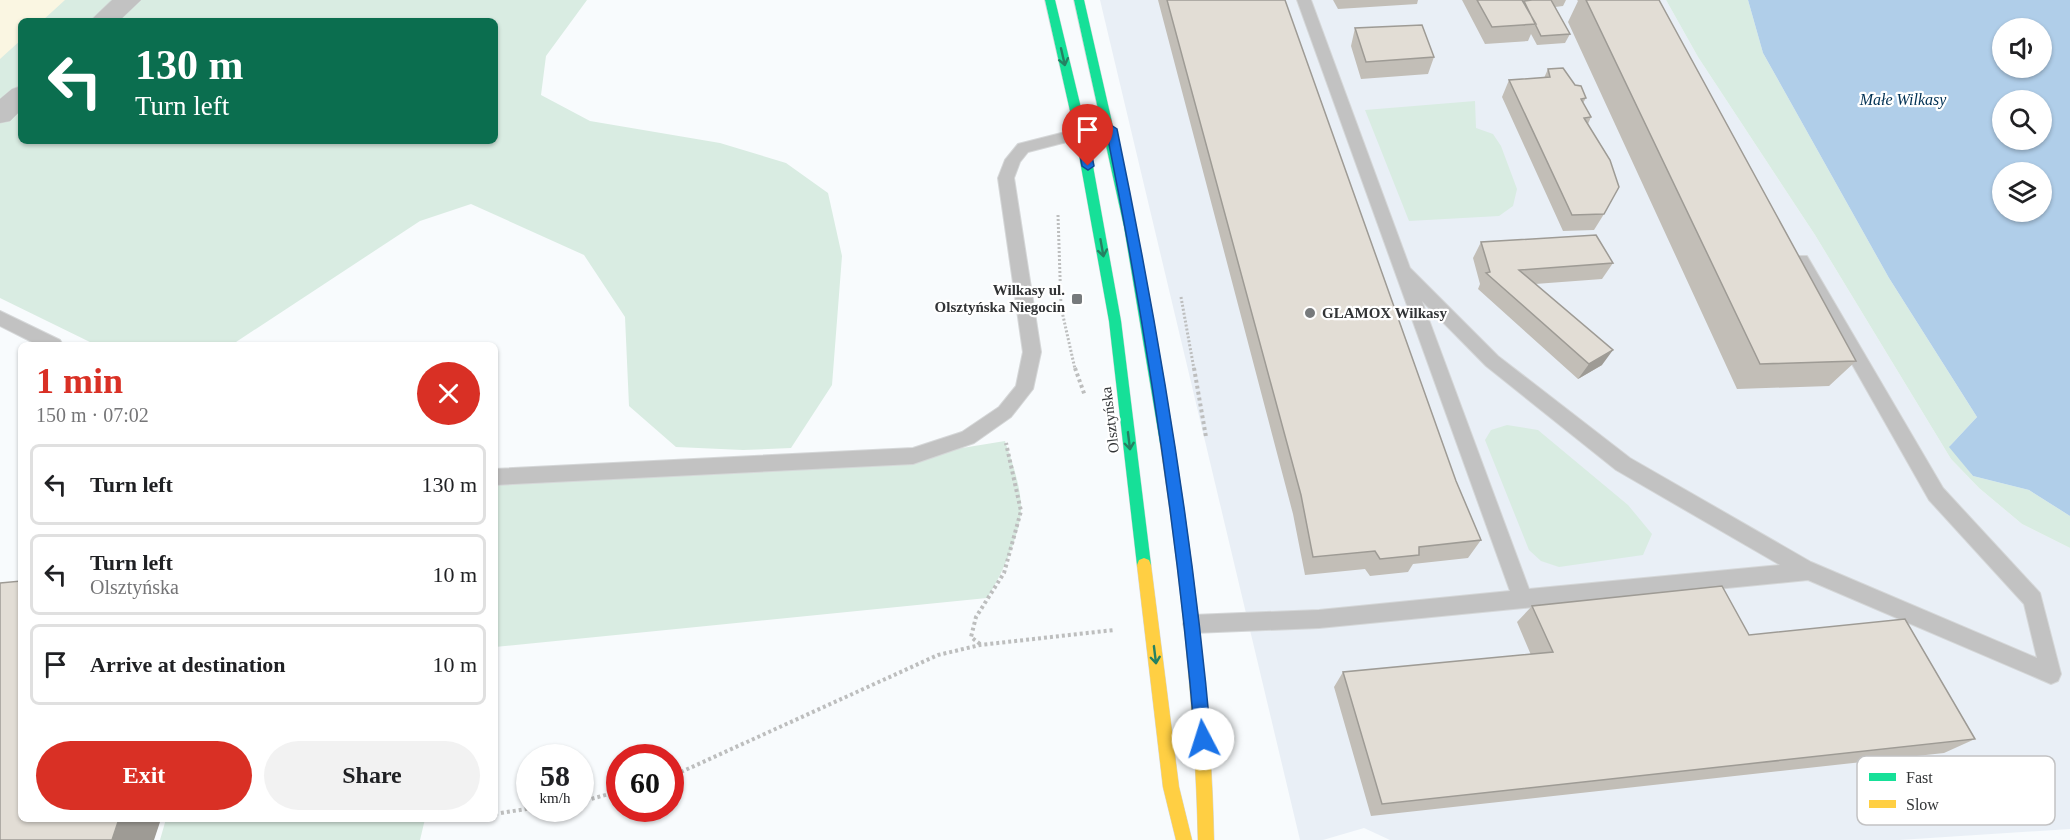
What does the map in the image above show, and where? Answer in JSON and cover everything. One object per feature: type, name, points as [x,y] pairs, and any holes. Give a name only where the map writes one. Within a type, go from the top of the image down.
[{"type":"main road","name":"Olsztyńska","points":[[1050,0],[1082,133],[1115,321],[1156,627],[1171,787],[1184,840]]},
{"type":"main road","points":[[1079,0],[1111,129],[1137,256],[1188,624],[1207,785],[1206,840]]},
{"type":"main road","points":[[1082,133],[1111,129]]},
{"type":"street","points":[[107,18],[128,0]]},
{"type":"street","points":[[0,114],[18,98]]},
{"type":"lane","points":[[1304,0],[1523,600]]},
{"type":"lane","points":[[498,477],[913,456],[968,438],[1005,412],[1024,389],[1032,352],[1006,178],[1013,160],[1023,148],[1082,133]]},
{"type":"lane","points":[[1403,271],[1492,361],[1623,464],[1813,571],[2051,674],[2033,600],[1936,494],[1792,246]]},
{"type":"lane","points":[[0,318],[48,342]]},
{"type":"lane","points":[[1188,624],[1319,619],[1813,571]]},
{"type":"path","points":[[980,645],[972,637],[976,617],[1004,573],[1021,511],[1013,466],[1005,441],[989,424]]},
{"type":"path","points":[[684,771],[938,655],[980,645],[1156,627]]},
{"type":"path","points":[[498,814],[516,811]]},
{"type":"shaded area","name":"GLAMOX Wilkasy","points":[[1100,0],[1666,0],[1698,57],[1815,235],[1951,459],[1979,488],[2022,524],[2070,548],[2070,829],[1899,840],[1390,840],[1364,828],[1323,840],[1300,840]]},
{"type":"green space","points":[[0,0],[587,0],[546,56],[541,95],[590,121],[720,143],[786,163],[828,193],[842,256],[832,385],[791,448],[743,450],[676,447],[629,406],[625,317],[584,255],[471,204],[420,221],[236,342],[90,342],[0,298]]},
{"type":"green space","points":[[1666,0],[1748,0],[1763,53],[1889,278],[1977,417],[1950,446],[1973,476],[2029,490],[2070,516],[2070,548],[2022,524],[1979,488],[1951,459],[1815,235],[1698,57]]},
{"type":"green space","points":[[1475,101],[1476,128],[1493,134],[1501,146],[1517,189],[1513,206],[1499,216],[1409,221],[1365,110]]},
{"type":"green space","points":[[1507,425],[1538,430],[1628,505],[1652,534],[1643,555],[1559,567],[1541,561],[1529,550],[1485,440],[1491,430]]},
{"type":"green space","points":[[1005,441],[1018,485],[1021,503],[1020,521],[1008,556],[987,598],[498,647],[498,477],[913,456]]},
{"type":"green space","points":[[165,822],[424,822],[420,840],[160,840]]},
{"type":"sand","points":[[0,0],[65,0],[45,18],[18,18],[18,43],[0,59]]},
{"type":"water","name":"Małe Wilkasy","points":[[1748,0],[2070,0],[2070,516],[2029,490],[1973,476],[1949,447],[1977,417],[1889,278],[1763,53]]},
{"type":"building","name":"GLAMOX Wilkasy","points":[[1167,0],[1285,0],[1456,481],[1481,540],[1419,547],[1419,555],[1380,559],[1375,551],[1313,557],[1301,495]]},
{"type":"building","points":[[1477,0],[1522,0],[1536,24],[1492,27]]},
{"type":"building","points":[[1551,0],[1570,34],[1541,36],[1524,1]]},
{"type":"building","points":[[1586,0],[1659,0],[1856,361],[1760,364]]},
{"type":"building","points":[[1422,25],[1434,57],[1366,62],[1355,28]]},
{"type":"building","points":[[1563,68],[1575,85],[1581,86],[1586,98],[1581,99],[1591,117],[1584,118],[1610,160],[1619,187],[1604,214],[1572,215],[1509,80],[1550,77],[1548,69]]},
{"type":"building","points":[[1596,235],[1613,263],[1519,270],[1613,350],[1589,364],[1486,273],[1490,272],[1481,242]]},
{"type":"building","points":[[18,581],[18,822],[118,822],[112,840],[0,840],[0,583]]},
{"type":"building","points":[[1722,586],[1749,635],[1905,619],[1975,739],[1382,804],[1343,672],[1553,652],[1532,606]]},
{"type":"traffic: fast","points":[[1050,0],[1081,133],[1115,321],[1144,565]]},
{"type":"traffic: fast","points":[[1079,0],[1130,227],[1167,443]]},
{"type":"traffic: slow","points":[[1167,443],[1182,542],[1199,690],[1206,840]]},
{"type":"traffic: slow","points":[[1144,565],[1171,787],[1184,840]]},
{"type":"place","name":"Wilkasy ul. Olsztyńska Niegocin","points":[[1077,299]]},
{"type":"place","name":"GLAMOX Wilkasy","points":[[1310,313]]},
{"type":"route","points":[[1088,166],[1082,133],[1111,129],[1135,244],[1173,484],[1193,624],[1203,739]]}]
